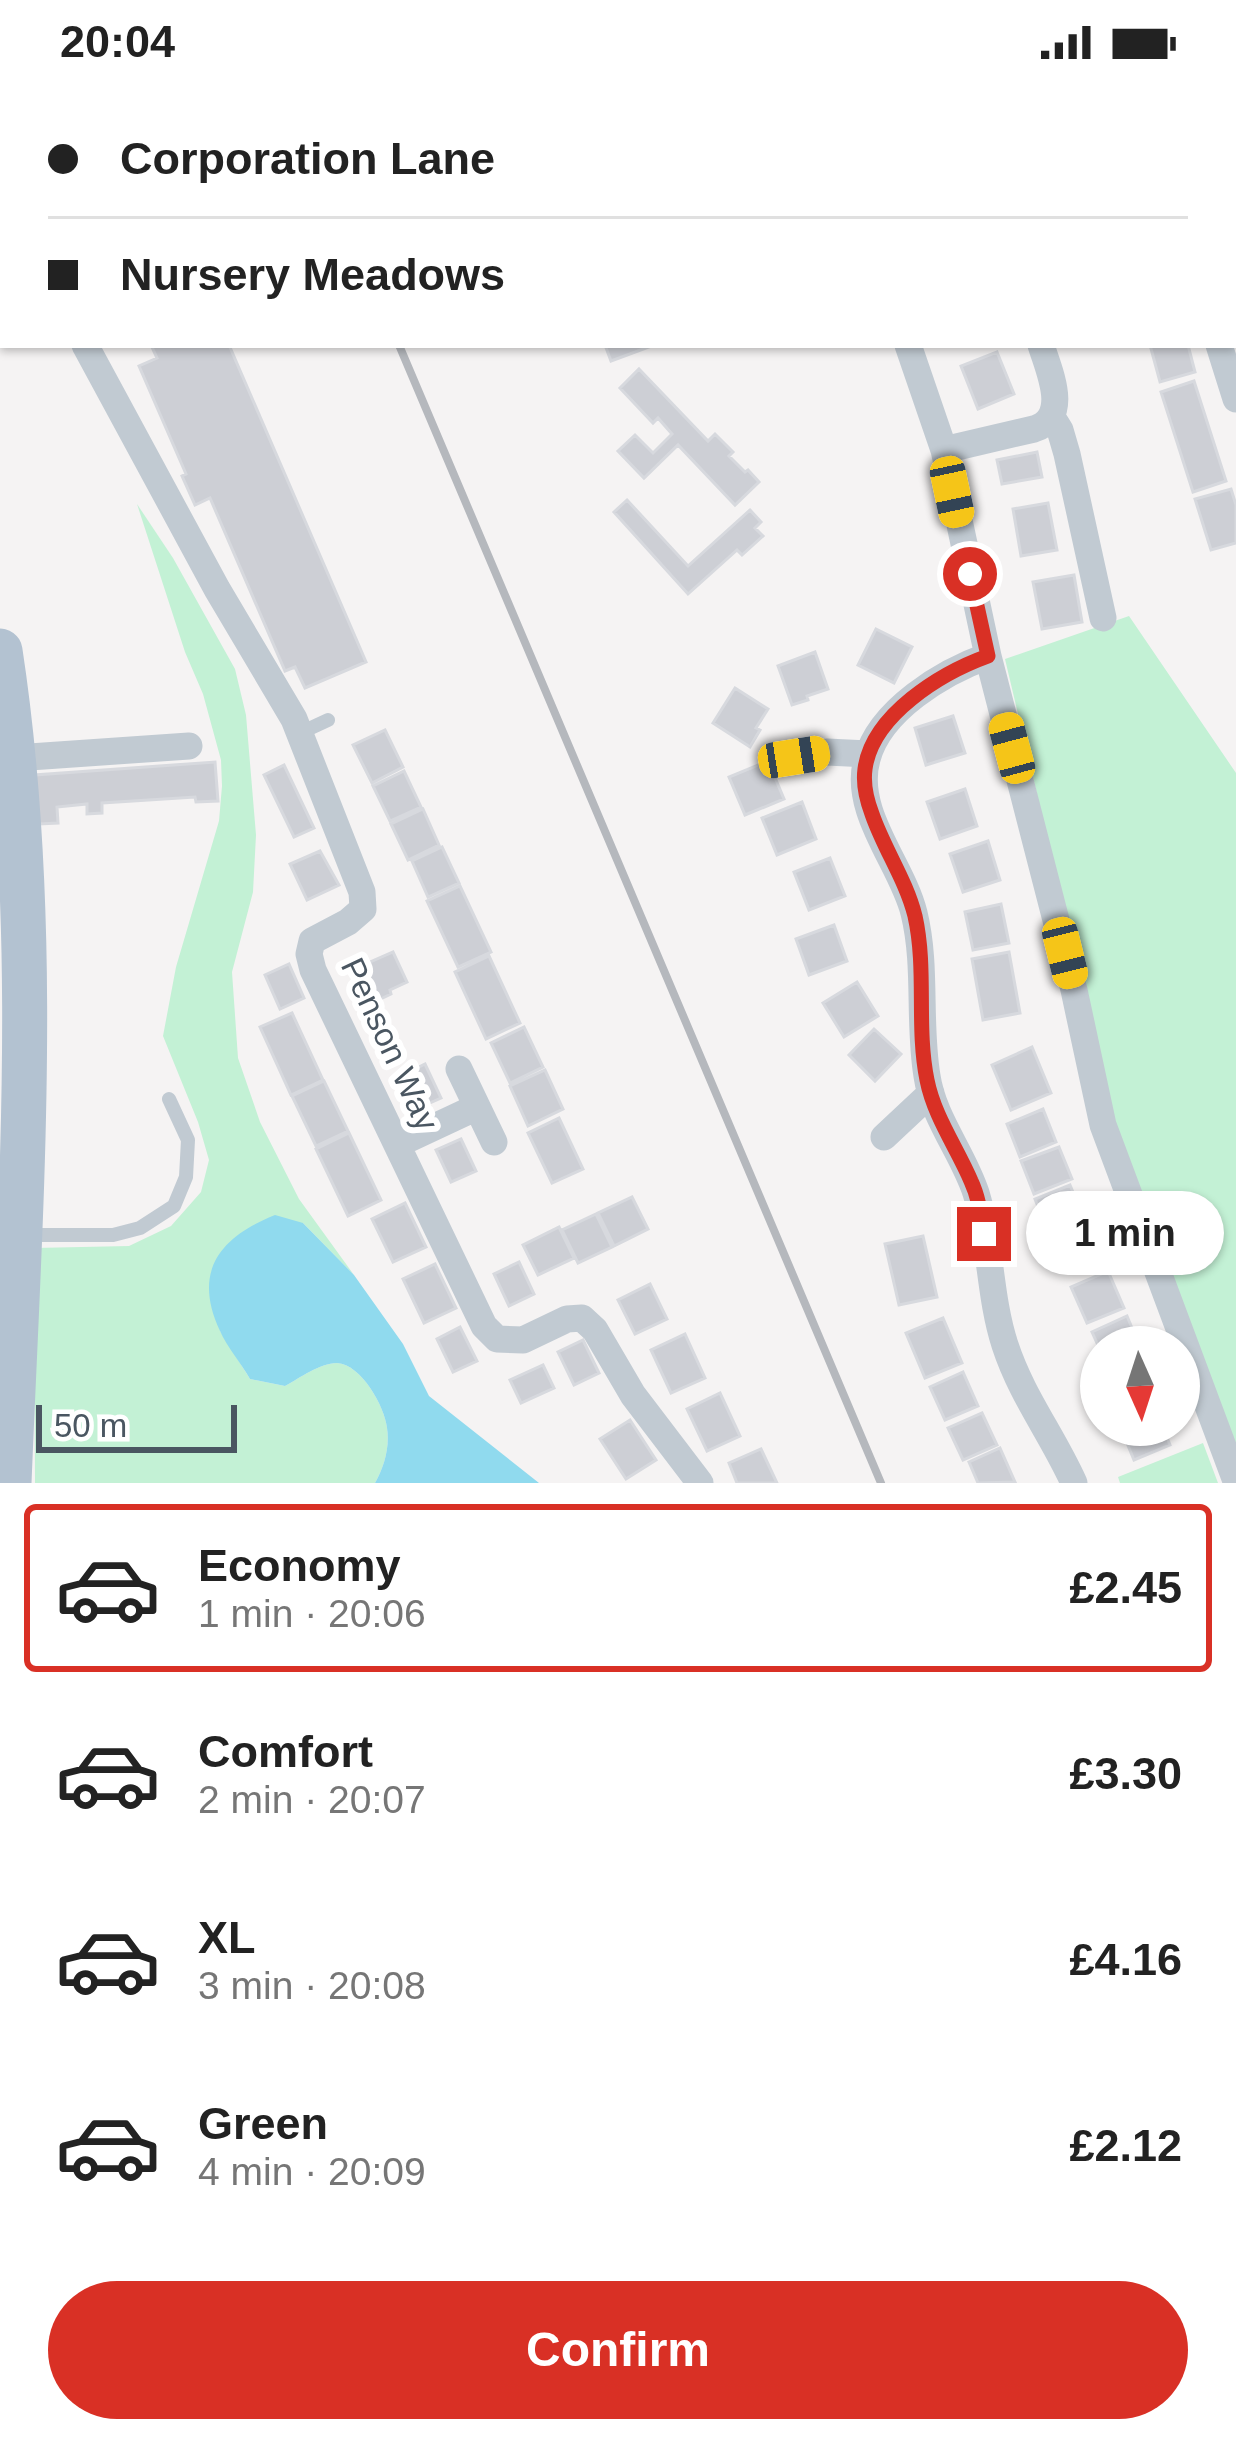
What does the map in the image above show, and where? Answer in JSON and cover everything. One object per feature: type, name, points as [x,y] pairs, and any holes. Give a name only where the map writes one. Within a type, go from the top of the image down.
[{"type":"main road","points":[[0,651],[23,936],[26,1131],[12,1251],[9,1483]]},
{"type":"street","name":"Penson Way","points":[[87,348],[300,733],[362,892],[363,910],[312,941],[313,970],[484,1326],[497,1339],[523,1340],[567,1319],[582,1318],[700,1483]]},
{"type":"street","points":[[909,348],[944,450],[988,656],[1074,990],[1103,1125],[1236,1481]]},
{"type":"street","points":[[944,450],[1044,426],[1052,417],[1055,396],[1042,348]]},
{"type":"street","points":[[1220,348],[1236,399]]},
{"type":"street","points":[[1052,417],[1067,454],[1103,618]]},
{"type":"street","points":[[988,656],[928,686],[881,730],[863,775],[884,841],[908,891],[920,942],[921,1035],[931,1093],[977,1196],[997,1318],[1027,1401],[1074,1483]]},
{"type":"street","points":[[10,746],[189,746]]},
{"type":"street","points":[[794,757],[827,752],[868,754]]},
{"type":"street","points":[[459,1069],[494,1142]]},
{"type":"street","points":[[884,1137],[931,1093]]},
{"type":"street","points":[[398,1144],[477,1107]]},
{"type":"lane","points":[[300,733],[328,721]]},
{"type":"lane","points":[[12,1251],[140,1228],[175,1206],[186,1177],[188,1140],[169,1099]]},
{"type":"green space","points":[[137,504],[235,669],[246,715],[256,835],[253,892],[232,972],[238,1058],[260,1122],[299,1199],[354,1275],[303,1223],[220,1331],[250,1379],[285,1386],[337,1363],[363,1378],[377,1398],[387,1428],[386,1457],[375,1483],[35,1483],[34,1248],[129,1246],[171,1226],[201,1192],[209,1160],[163,1036],[176,967],[219,821],[221,760]]},
{"type":"green space","points":[[1129,616],[1236,773],[1236,1450],[1200,1353],[1200,1326],[1190,1326],[1116,1128],[1005,659]]},
{"type":"green space","points":[[1200,1444],[1218,1483],[1120,1483],[1118,1477]]},
{"type":"water","points":[[275,1215],[303,1223],[354,1275],[403,1344],[429,1396],[539,1483],[375,1483],[386,1457],[387,1428],[377,1398],[355,1371],[330,1364],[285,1386],[250,1379],[226,1343],[212,1310],[211,1274],[216,1259],[239,1234]]},
{"type":"building","points":[[152,348],[230,348],[366,662],[305,688],[295,667],[285,671],[210,498],[195,505],[182,476],[186,474],[139,366],[157,358]]},
{"type":"building","points":[[606,348],[646,348],[611,361]]},
{"type":"building","points":[[1151,348],[1189,348],[1195,372],[1160,382]]},
{"type":"building","points":[[997,352],[1014,394],[978,409],[961,366]]},
{"type":"building","points":[[639,369],[708,441],[715,434],[733,452],[729,456],[759,482],[735,505],[678,445],[644,478],[618,451],[635,435],[653,453],[672,434],[658,418],[653,423],[620,388]]},
{"type":"building","points":[[1194,381],[1226,481],[1193,492],[1161,392]]},
{"type":"building","points":[[1037,452],[1042,477],[1002,484],[997,460]]},
{"type":"building","points":[[1231,489],[1236,543],[1211,550],[1195,499]]},
{"type":"building","points":[[627,500],[688,566],[750,510],[761,522],[755,528],[763,536],[742,555],[737,550],[688,594],[614,512]]},
{"type":"building","points":[[1048,503],[1057,550],[1021,556],[1013,509]]},
{"type":"building","points":[[1074,575],[1082,622],[1042,629],[1033,582]]},
{"type":"building","points":[[876,629],[912,647],[894,683],[858,665]]},
{"type":"building","points":[[815,652],[828,689],[792,705],[778,666]]},
{"type":"building","points":[[735,688],[768,709],[750,747],[713,723]]},
{"type":"building","points":[[953,716],[965,753],[926,765],[915,728]]},
{"type":"building","points":[[385,730],[403,767],[372,783],[353,745]]},
{"type":"building","points":[[768,761],[784,799],[745,815],[729,777]]},
{"type":"building","points":[[215,762],[218,801],[196,802],[195,797],[102,803],[102,813],[87,814],[87,804],[57,807],[58,823],[39,824],[35,775]]},
{"type":"building","points":[[284,765],[314,828],[294,837],[264,775]]},
{"type":"building","points":[[404,771],[421,807],[390,821],[373,786]]},
{"type":"building","points":[[965,789],[977,826],[940,839],[927,802]]},
{"type":"building","points":[[802,802],[816,839],[777,855],[762,818]]},
{"type":"building","points":[[423,809],[439,845],[408,860],[391,824]]},
{"type":"building","points":[[988,841],[1000,880],[963,892],[950,854]]},
{"type":"building","points":[[442,847],[459,883],[428,897],[412,861]]},
{"type":"building","points":[[320,851],[339,885],[307,900],[290,864]]},
{"type":"building","points":[[830,858],[845,896],[809,910],[794,872]]},
{"type":"building","points":[[460,886],[491,952],[458,967],[427,901]]},
{"type":"building","points":[[1001,904],[1009,943],[973,950],[965,912]]},
{"type":"building","points":[[834,925],[847,961],[809,975],[796,939]]},
{"type":"building","points":[[393,952],[407,982],[368,1005],[352,970]]},
{"type":"building","points":[[1009,952],[1020,1013],[983,1020],[972,959]]},
{"type":"building","points":[[489,956],[520,1023],[486,1039],[455,972]]},
{"type":"building","points":[[289,964],[304,998],[280,1009],[265,975]]},
{"type":"building","points":[[857,982],[878,1016],[844,1037],[823,1003]]},
{"type":"building","points":[[292,1013],[323,1080],[291,1095],[260,1027]]},
{"type":"building","points":[[524,1027],[543,1067],[510,1083],[491,1043]]},
{"type":"building","points":[[874,1029],[901,1054],[875,1081],[849,1055]]},
{"type":"building","points":[[1032,1047],[1051,1093],[1011,1110],[992,1065]]},
{"type":"building","points":[[425,1064],[441,1098],[416,1109],[401,1076]]},
{"type":"building","points":[[545,1070],[563,1109],[528,1126],[510,1086]]},
{"type":"building","points":[[324,1081],[348,1131],[316,1146],[292,1096]]},
{"type":"building","points":[[1043,1109],[1056,1142],[1020,1157],[1007,1124]]},
{"type":"building","points":[[559,1118],[583,1169],[552,1183],[528,1133]]},
{"type":"building","points":[[349,1133],[381,1200],[348,1216],[316,1149]]},
{"type":"building","points":[[461,1139],[476,1171],[451,1182],[436,1150]]},
{"type":"building","points":[[1059,1147],[1072,1179],[1034,1194],[1021,1161]]},
{"type":"building","points":[[1070,1185],[1084,1218],[1048,1232],[1035,1199]]},
{"type":"building","points":[[632,1197],[648,1229],[614,1246],[598,1213]]},
{"type":"building","points":[[405,1203],[426,1247],[393,1262],[372,1219]]},
{"type":"building","points":[[596,1214],[612,1247],[578,1263],[562,1230]]},
{"type":"building","points":[[1095,1223],[1109,1257],[1073,1272],[1059,1238]]},
{"type":"building","points":[[559,1227],[574,1258],[538,1275],[523,1245]]},
{"type":"building","points":[[923,1236],[937,1297],[899,1305],[885,1244]]},
{"type":"building","points":[[519,1262],[534,1294],[509,1306],[494,1274]]},
{"type":"building","points":[[435,1264],[456,1308],[424,1323],[403,1279]]},
{"type":"building","points":[[1108,1271],[1124,1308],[1087,1323],[1071,1287]]},
{"type":"building","points":[[650,1284],[667,1319],[635,1334],[618,1300]]},
{"type":"building","points":[[1127,1316],[1131,1326],[1105,1326]]},
{"type":"building","points":[[943,1318],[962,1363],[925,1378],[906,1333]]},
{"type":"building","points":[[460,1327],[477,1361],[453,1372],[437,1339]]},
{"type":"building","points":[[685,1334],[705,1378],[671,1393],[651,1350]]},
{"type":"building","points":[[583,1340],[599,1373],[574,1385],[558,1352]]},
{"type":"building","points":[[543,1365],[554,1388],[521,1403],[510,1380]]},
{"type":"building","points":[[963,1372],[978,1406],[945,1420],[930,1387]]},
{"type":"building","points":[[720,1393],[740,1436],[707,1451],[687,1409]]},
{"type":"building","points":[[982,1413],[997,1445],[963,1460],[948,1428]]},
{"type":"building","points":[[630,1420],[656,1460],[626,1479],[600,1439]]},
{"type":"building","points":[[1128,1446],[1168,1446],[1134,1460]]},
{"type":"building","points":[[1000,1448],[1015,1482],[978,1483],[969,1462]]},
{"type":"building","points":[[761,1449],[777,1483],[737,1483],[729,1463]]},
{"type":"railway","points":[[400,348],[881,1483]]},
{"type":"route","points":[[970,574],[988,656],[957,668],[905,705],[881,730],[863,775],[872,814],[914,913],[920,942],[921,1035],[927,1080],[972,1182],[984,1234]]}]
